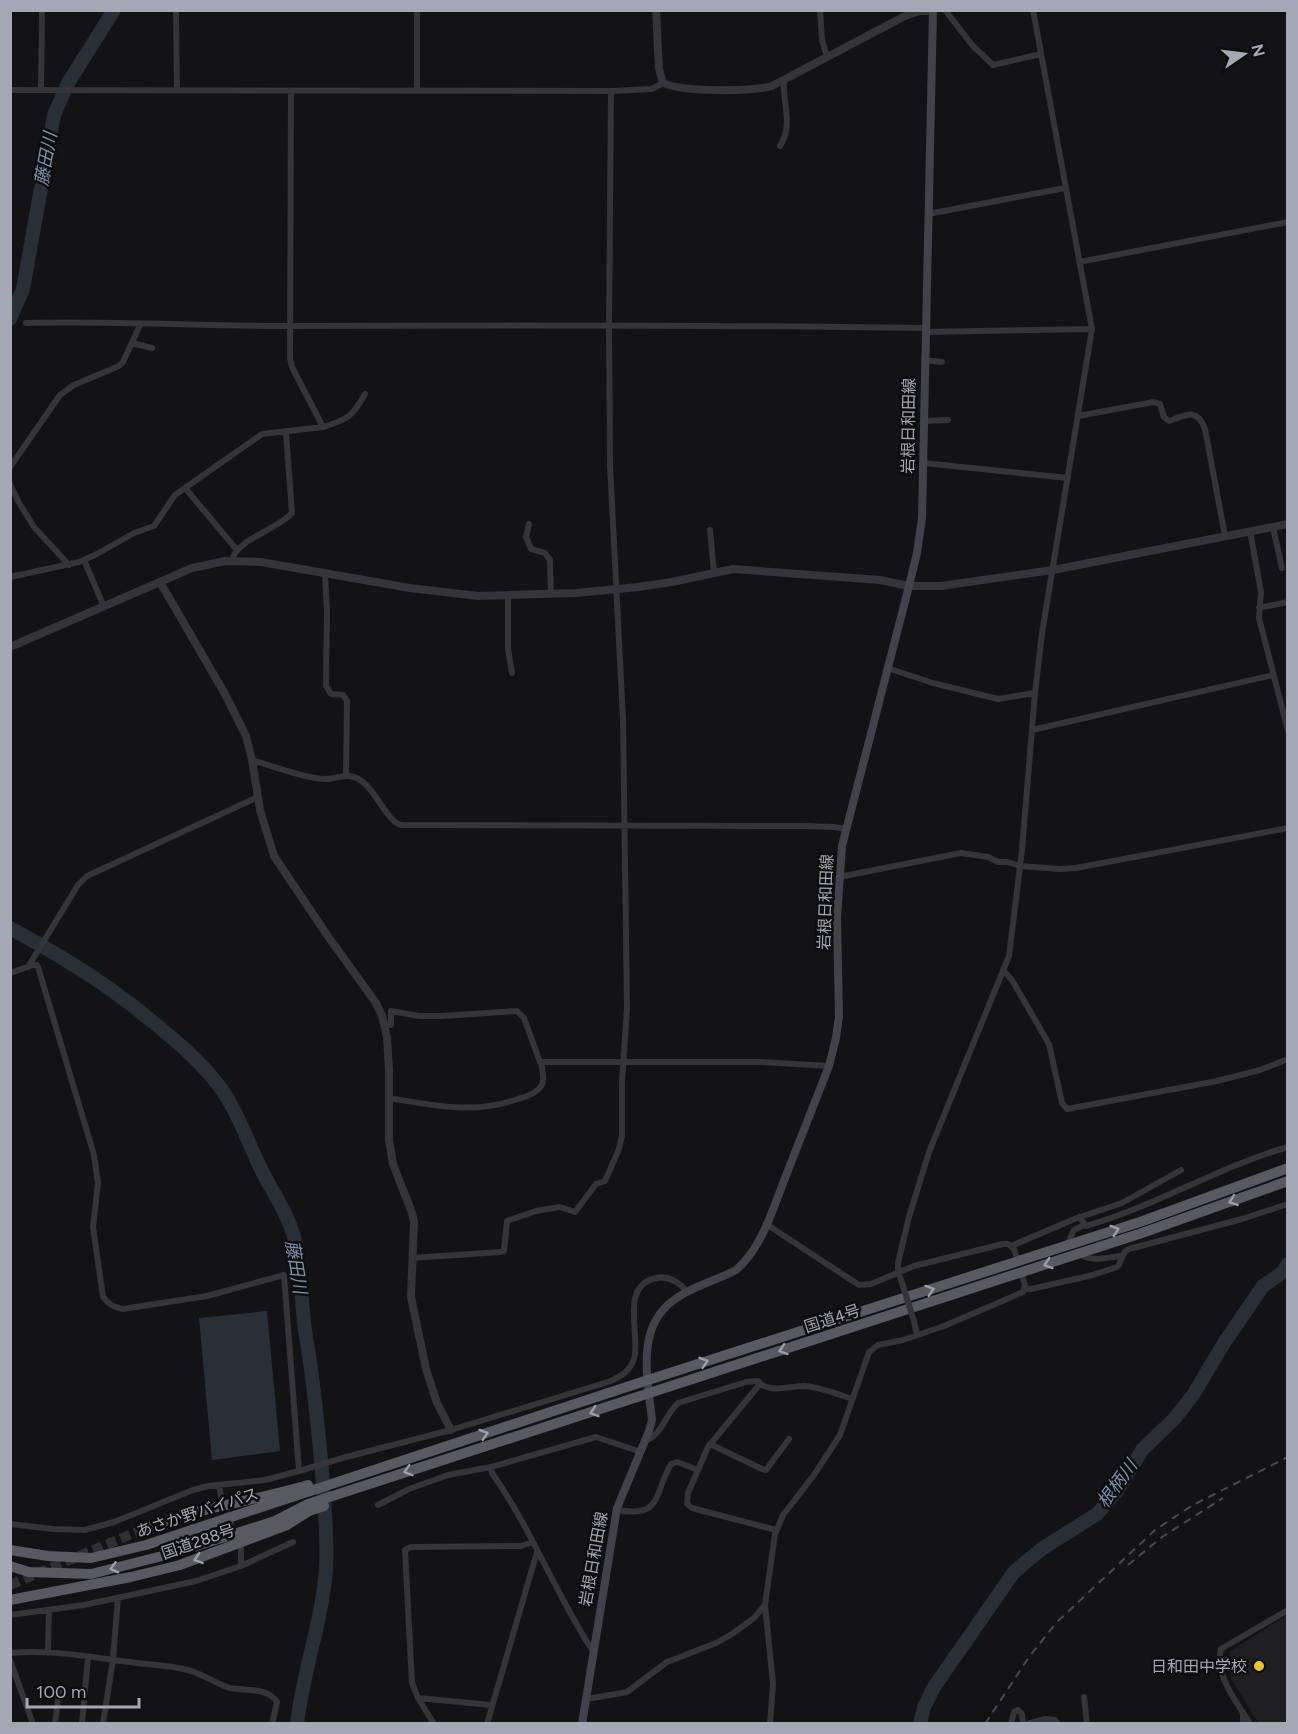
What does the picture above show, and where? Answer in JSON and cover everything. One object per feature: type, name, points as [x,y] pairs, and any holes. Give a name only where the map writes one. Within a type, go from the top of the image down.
[{"type":"highway","name":"国道4号","points":[[385,1479],[650,1394],[1020,1267],[1067,1245],[1140,1222],[1287,1168]]},
{"type":"highway","name":"国道4号","points":[[388,1466],[648,1380],[1020,1267],[1079,1254],[1287,1181]]},
{"type":"highway","name":"国道288号","points":[[146,1528],[168,1519],[284,1492],[307,1498],[347,1485],[388,1466]]},
{"type":"highway","name":"国道288号","points":[[10,1600],[131,1578],[180,1565],[287,1525],[307,1498],[347,1485],[385,1479]]},
{"type":"highway","name":"あさか野バイパス","points":[[10,1550],[68,1558],[108,1555],[307,1498]]},
{"type":"highway","name":"あさか野バイパス","points":[[10,1566],[29,1572],[91,1574],[174,1553],[275,1521],[307,1498]]},
{"type":"main road","name":"岩根日和田線","points":[[582,1724],[617,1510],[652,1420],[646,1346],[651,1329],[673,1300],[736,1270],[749,1256],[766,1224],[829,1066],[836,1038],[839,1016],[837,918],[842,846],[920,539],[932,11]]},
{"type":"street","points":[[42,10],[44,90]]},
{"type":"street","points":[[176,10],[177,89]]},
{"type":"street","points":[[417,10],[417,92]]},
{"type":"street","points":[[656,10],[658,69],[663,83]]},
{"type":"street","points":[[820,10],[822,40],[827,57]]},
{"type":"street","points":[[945,10],[973,46],[990,63],[997,65],[1041,54]]},
{"type":"street","points":[[917,1335],[898,1271],[909,1217],[929,1152],[1004,970],[1011,943],[1042,633],[1092,329],[1032,10]]},
{"type":"street","points":[[10,90],[611,91],[652,89],[663,83],[692,88],[753,90],[764,89],[784,80],[905,16],[920,11],[932,11]]},
{"type":"street","points":[[780,146],[785,138],[787,126],[786,99],[783,93],[784,80]]},
{"type":"street","points":[[291,91],[290,326],[292,367],[323,427]]},
{"type":"street","points":[[412,1258],[504,1251],[507,1221],[536,1210],[560,1207],[575,1212],[596,1184],[605,1180],[619,1149],[622,1135],[622,1082],[627,1009],[626,825],[610,465],[611,91]]},
{"type":"street","points":[[928,214],[1065,188]]},
{"type":"street","points":[[1079,262],[1287,222]]},
{"type":"street","points":[[26,323],[290,326],[734,325],[925,330],[1092,329]]},
{"type":"street","points":[[10,467],[60,395],[74,385],[119,366],[140,325]]},
{"type":"street","points":[[132,343],[152,348]]},
{"type":"street","points":[[924,360],[942,362]]},
{"type":"street","points":[[10,577],[84,560],[134,533],[154,526],[172,498],[262,434],[323,427],[346,420],[355,412],[365,394]]},
{"type":"street","points":[[1078,416],[1154,402],[1160,404],[1164,417],[1169,421],[1189,414],[1201,419],[1225,536]]},
{"type":"street","points":[[923,421],[948,420]]},
{"type":"street","points":[[232,560],[237,550],[282,523],[292,513],[286,433]]},
{"type":"street","points":[[923,463],[1068,478]]},
{"type":"street","points":[[10,483],[29,520],[69,565]]},
{"type":"street","points":[[185,488],[237,550]]},
{"type":"street","points":[[529,524],[526,537],[531,549],[545,554],[550,560],[551,594]]},
{"type":"street","points":[[10,647],[192,568],[232,560],[261,562],[419,589],[478,596],[616,589],[672,582],[733,569],[880,580],[909,586],[956,585],[1053,570],[1287,524]]},
{"type":"street","points":[[1273,527],[1282,568]]},
{"type":"street","points":[[710,530],[714,573]]},
{"type":"street","points":[[1250,531],[1261,592],[1259,618],[1287,731]]},
{"type":"street","points":[[84,560],[104,607]]},
{"type":"street","points":[[325,574],[326,686],[331,694],[343,695],[347,701],[345,776]]},
{"type":"street","points":[[160,582],[246,736],[265,829],[280,867],[376,1004],[384,1023],[389,1069],[388,1140],[414,1222],[411,1297],[426,1368],[438,1403],[452,1430]]},
{"type":"street","points":[[508,595],[508,649],[512,673]]},
{"type":"street","points":[[1259,608],[1287,602]]},
{"type":"street","points":[[887,668],[933,683],[998,699],[1035,693]]},
{"type":"street","points":[[1032,730],[1273,675]]},
{"type":"street","points":[[252,759],[323,779],[352,776],[360,780],[383,805],[392,820],[401,825],[805,826],[846,829]]},
{"type":"street","points":[[28,967],[78,885],[91,873],[258,797]]},
{"type":"street","points":[[839,877],[961,853],[988,857],[998,862],[1020,866],[1076,868],[1287,828]]},
{"type":"street","points":[[10,973],[37,965],[38,967],[97,1165],[98,1183],[93,1227],[104,1297],[114,1307],[123,1309],[207,1296],[284,1275],[302,1470]]},
{"type":"street","points":[[1004,970],[1046,1039],[1062,1103],[1067,1110],[1217,1081],[1260,1070],[1287,1059]]},
{"type":"street","points":[[384,1023],[391,1025],[391,1011],[420,1016],[518,1011],[524,1018],[538,1060],[542,1062],[761,1062],[829,1066]]},
{"type":"street","points":[[388,1098],[463,1109],[494,1106],[525,1097],[540,1088],[543,1079],[542,1062]]},
{"type":"street","points":[[1067,1245],[1074,1230],[1084,1225],[1121,1216],[1231,1167],[1287,1147]]},
{"type":"street","points":[[1011,1246],[1079,1217],[1122,1203],[1180,1170]]},
{"type":"street","points":[[770,1724],[773,1684],[765,1605],[776,1530],[783,1515],[840,1435],[864,1362],[873,1347],[944,1326],[1019,1294],[1025,1289],[1093,1275],[1116,1267],[1129,1249],[1226,1224],[1287,1204]]},
{"type":"street","points":[[1079,1217],[1084,1225]]},
{"type":"street","points":[[766,1224],[859,1285],[871,1284],[898,1271],[1004,1244],[1014,1249],[1025,1289]]},
{"type":"street","points":[[1079,1254],[1096,1260],[1122,1256]]},
{"type":"street","points":[[10,1524],[53,1530],[85,1530],[114,1522],[177,1495],[219,1485],[265,1480],[452,1430],[611,1381],[624,1374],[634,1358],[634,1304],[640,1286],[647,1280],[661,1276],[674,1280],[688,1292]]},
{"type":"street","points":[[645,1441],[657,1434],[671,1410],[678,1403],[746,1382],[758,1381],[767,1388],[805,1386],[852,1399]]},
{"type":"street","points":[[760,1384],[710,1444],[688,1493],[687,1504],[689,1507],[776,1530]]},
{"type":"street","points":[[378,1505],[409,1489],[448,1475],[491,1467],[596,1437],[641,1452]]},
{"type":"street","points":[[710,1444],[766,1470],[789,1439]]},
{"type":"street","points":[[617,1510],[634,1513],[645,1511],[652,1506],[669,1468],[674,1463],[698,1470]]},
{"type":"street","points":[[491,1467],[492,1473],[518,1512],[537,1552],[594,1654]]},
{"type":"street","points":[[219,1485],[222,1501]]},
{"type":"street","points":[[10,1616],[118,1598],[196,1581],[241,1566],[293,1542]]},
{"type":"street","points":[[434,1724],[418,1698],[412,1683],[405,1550],[411,1547],[521,1546],[533,1542]]},
{"type":"street","points":[[241,1549],[241,1566]]},
{"type":"street","points":[[487,1724],[537,1552]]},
{"type":"street","points":[[103,1724],[113,1659],[118,1598]]},
{"type":"street","points":[[586,1699],[627,1692],[667,1662],[716,1643],[732,1634],[754,1618],[765,1605]]},
{"type":"street","points":[[48,1653],[49,1610]]},
{"type":"street","points":[[1250,1724],[1227,1685],[1220,1662],[1221,1649],[1287,1610]]},
{"type":"street","points":[[10,1653],[48,1653],[179,1667],[228,1687],[266,1693],[276,1702],[272,1724]]},
{"type":"street","points":[[82,1724],[88,1657]]},
{"type":"street","points":[[10,1660],[34,1723]]},
{"type":"street","points":[[55,1724],[59,1691]]},
{"type":"street","points":[[1084,1697],[1087,1724]]},
{"type":"street","points":[[418,1698],[491,1705]]},
{"type":"street","points":[[1011,1724],[1014,1712],[1018,1710],[1022,1714],[1023,1722],[1027,1724],[1046,1719],[1055,1720],[1058,1724]]},
{"type":"street","points":[[1243,1712],[1243,1724]]},
{"type":"shaded area","points":[[267,1311],[280,1451],[212,1460],[199,1318]]},
{"type":"shaded area","name":"日和田中学校","points":[[1287,1615],[1287,1723],[1258,1723],[1231,1679],[1229,1652]]},
{"type":"waterway","name":"藤田川","points":[[10,319],[23,289],[54,115],[68,83],[114,10]]},
{"type":"waterway","name":"藤田川","points":[[10,928],[62,957],[112,990],[174,1040],[205,1069],[222,1090],[233,1109],[290,1225],[298,1256],[304,1326],[316,1404],[326,1544],[324,1589],[297,1724]]},
{"type":"waterway","name":"根柄川","points":[[920,1724],[924,1707],[934,1687],[1014,1572],[1043,1548],[1097,1514],[1118,1490],[1142,1450],[1175,1418],[1193,1395],[1224,1343],[1263,1286],[1283,1272],[1288,1264]]},
{"type":"tunnel","points":[[223,1504],[236,1536]]},
{"type":"tunnel","points":[[10,1585],[146,1528]]},
{"type":"railway","points":[[985,1724],[1029,1657],[1056,1623],[1155,1530],[1193,1505],[1288,1457]]},
{"type":"railway","points":[[1128,1565],[1162,1537],[1223,1498]]},
{"type":"place","name":"日和田中学校","points":[[1259,1666]]}]
